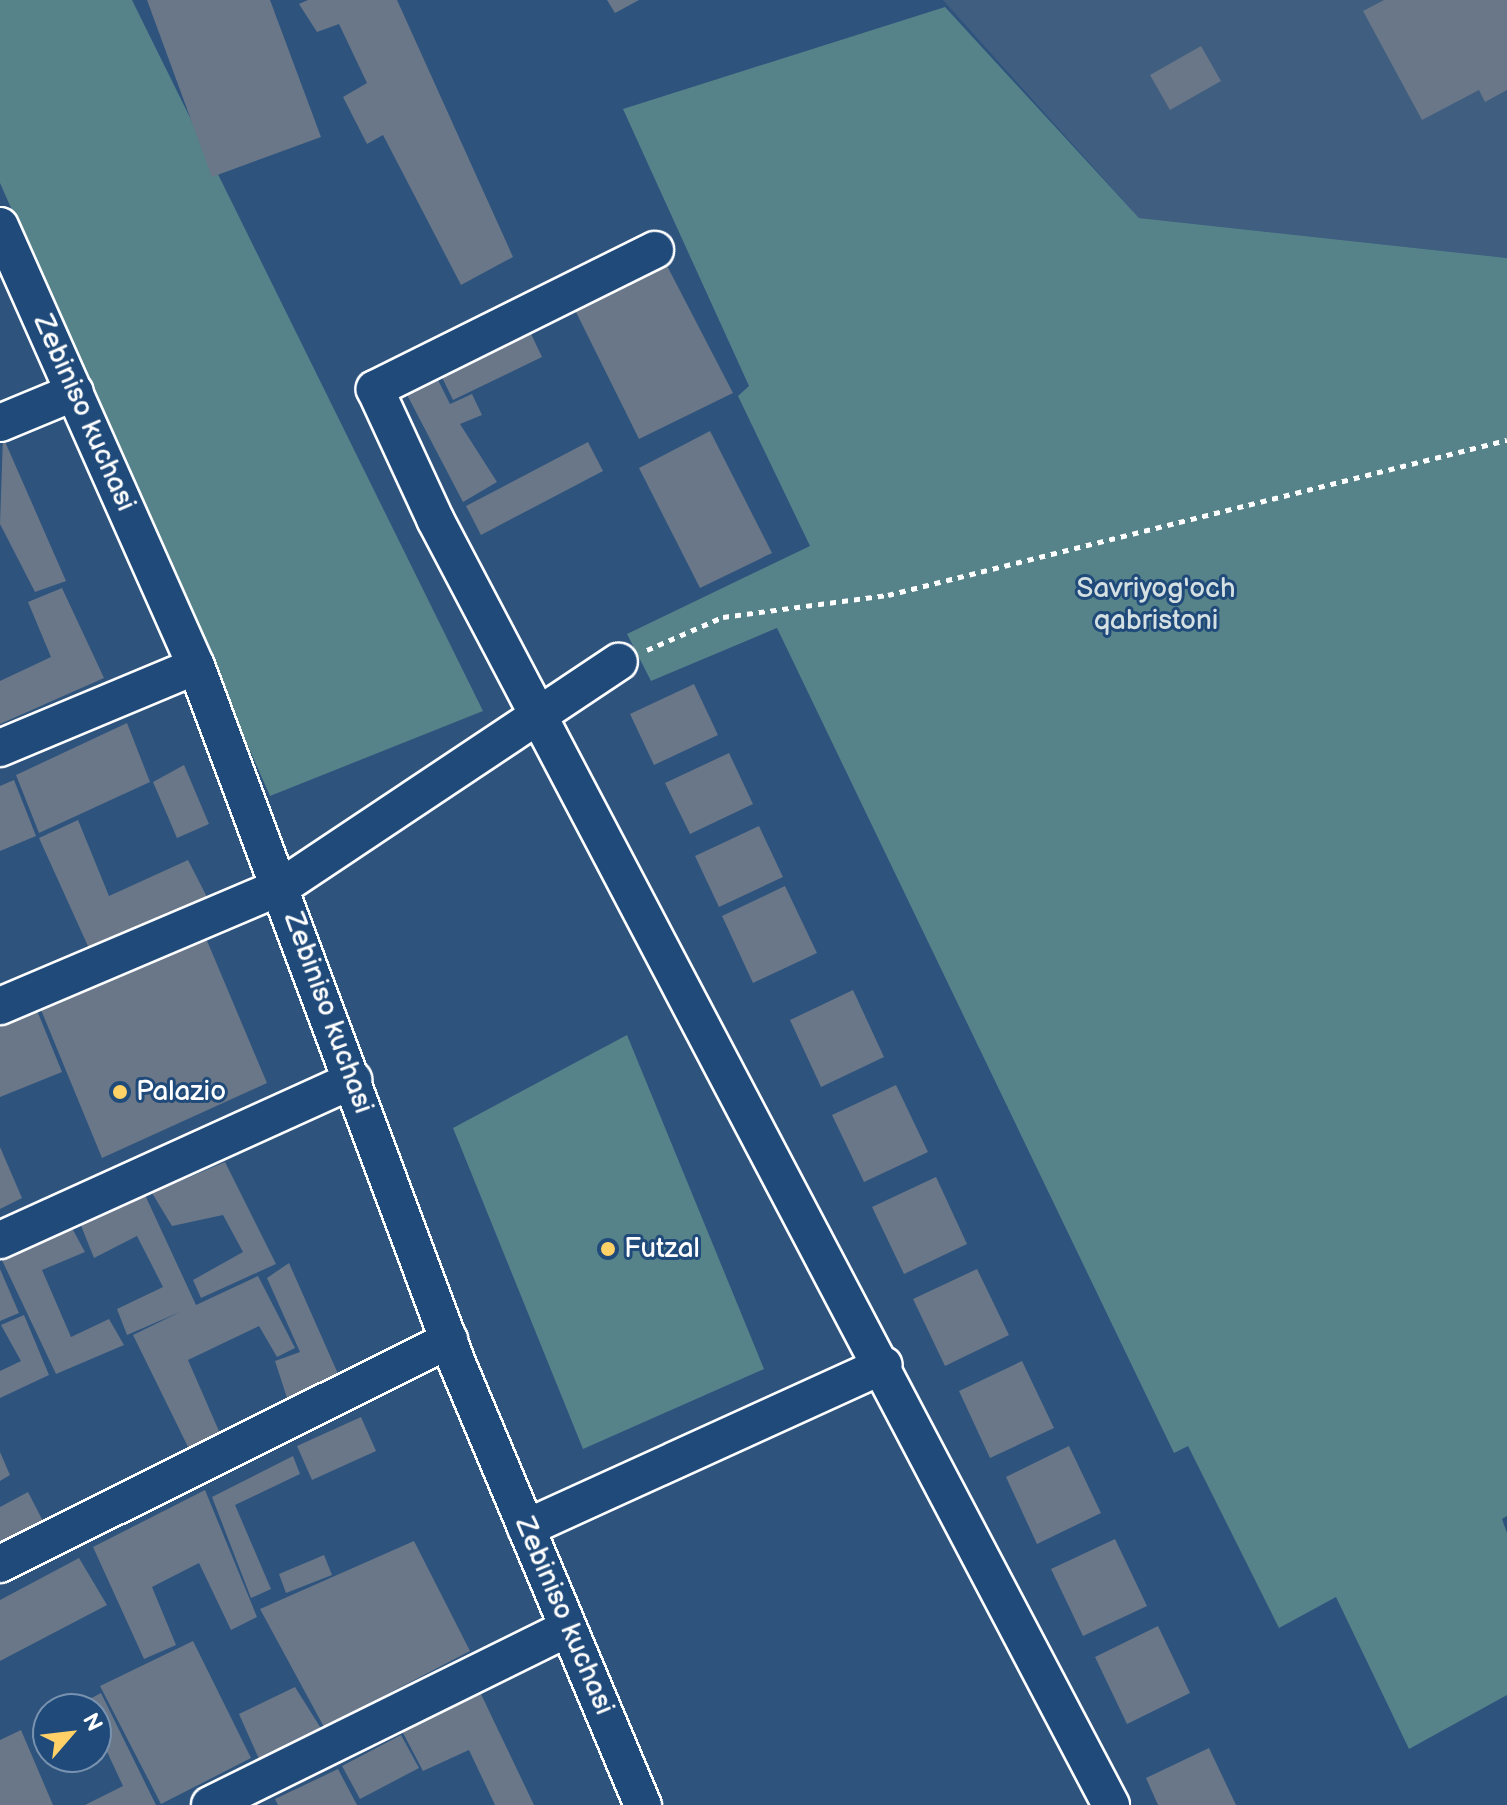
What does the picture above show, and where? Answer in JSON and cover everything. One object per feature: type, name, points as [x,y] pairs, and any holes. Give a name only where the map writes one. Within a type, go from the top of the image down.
[{"type":"street","name":"Zebiniso kuchasi","points":[[0,226],[196,666],[449,1340],[643,1805]]},
{"type":"street","points":[[655,250],[375,389],[537,714],[884,1365],[1111,1805]]},
{"type":"street","points":[[0,423],[75,392]]},
{"type":"street","points":[[0,1006],[281,887],[619,662]]},
{"type":"street","points":[[0,748],[196,666]]},
{"type":"street","points":[[0,1240],[353,1080]]},
{"type":"street","points":[[0,1564],[449,1340]]},
{"type":"street","points":[[526,1528],[884,1365]]},
{"type":"street","points":[[210,1805],[568,1628]]},
{"type":"path","points":[[619,662],[723,617],[888,595],[1507,440]]},
{"type":"shaded area","points":[[943,0],[1507,0],[1507,258],[1139,218]]},
{"type":"green space","points":[[0,0],[132,0],[483,711],[270,796],[0,183]]},
{"type":"green space","name":"Savriyog'och qabristoni","points":[[945,7],[1139,218],[1507,258],[1507,1516],[1502,1519],[1507,1533],[1507,1695],[1409,1749],[1336,1597],[1279,1628],[1188,1446],[1174,1453],[777,628],[651,681],[627,634],[810,546],[738,396],[749,386],[623,109]]},
{"type":"green space","name":"Futzal","points":[[627,1035],[764,1369],[583,1449],[453,1128]]},
{"type":"building","points":[[147,0],[270,0],[321,137],[212,177]]},
{"type":"building","points":[[308,0],[397,0],[513,257],[461,285],[383,135],[367,144],[343,97],[367,83],[339,24],[317,32],[299,4]]},
{"type":"building","points":[[607,0],[639,0],[615,13]]},
{"type":"building","points":[[1384,0],[1507,0],[1507,90],[1485,102],[1479,90],[1422,120],[1363,11]]},
{"type":"building","points":[[1201,46],[1221,81],[1170,110],[1150,75]]},
{"type":"building","points":[[664,260],[733,393],[639,439],[571,302]]},
{"type":"building","points":[[525,321],[542,357],[453,400],[436,365]]},
{"type":"building","points":[[436,376],[450,404],[472,394],[482,415],[460,424],[497,482],[463,502],[404,389]]},
{"type":"building","points":[[710,431],[772,553],[700,588],[639,468]]},
{"type":"building","points":[[3,437],[66,581],[35,592],[0,524]]},
{"type":"building","points":[[588,442],[603,471],[481,535],[466,506]]},
{"type":"building","points":[[62,588],[104,678],[0,724],[0,681],[51,657],[28,602]]},
{"type":"building","points":[[694,684],[718,735],[654,765],[630,714]]},
{"type":"building","points":[[127,723],[150,782],[39,833],[16,775]]},
{"type":"building","points":[[729,753],[753,804],[690,834],[665,783]]},
{"type":"building","points":[[184,765],[209,824],[177,838],[153,782]]},
{"type":"building","points":[[14,780],[36,836],[0,851],[0,786]]},
{"type":"building","points":[[78,820],[109,896],[188,860],[207,897],[92,955],[39,838]]},
{"type":"building","points":[[759,826],[783,877],[719,907],[695,856]]},
{"type":"building","points":[[785,886],[817,953],[753,983],[722,916]]},
{"type":"building","points":[[205,936],[267,1083],[102,1158],[39,1005]]},
{"type":"building","points":[[853,990],[884,1057],[821,1087],[790,1020]]},
{"type":"building","points":[[36,1008],[62,1072],[0,1097],[0,1022]]},
{"type":"building","points":[[896,1085],[928,1152],[864,1182],[832,1115]]},
{"type":"building","points":[[0,1147],[22,1198],[0,1209]]},
{"type":"building","points":[[225,1162],[276,1264],[201,1298],[193,1280],[243,1252],[223,1215],[172,1226],[152,1193]]},
{"type":"building","points":[[936,1177],[967,1244],[904,1274],[872,1207]]},
{"type":"building","points":[[145,1195],[196,1305],[258,1276],[295,1348],[277,1357],[259,1326],[188,1360],[222,1438],[191,1453],[133,1335],[180,1312],[127,1335],[117,1309],[163,1287],[137,1236],[94,1258],[80,1223]]},
{"type":"building","points":[[67,1219],[85,1252],[42,1270],[71,1337],[109,1319],[124,1345],[56,1374],[0,1256]]},
{"type":"building","points":[[289,1263],[339,1376],[288,1401],[275,1361],[300,1352],[267,1278]]},
{"type":"building","points":[[0,1269],[19,1313],[0,1321]]},
{"type":"building","points":[[977,1269],[1009,1335],[945,1366],[913,1299]]},
{"type":"building","points":[[24,1315],[49,1375],[0,1398],[0,1371],[21,1361],[1,1325]]},
{"type":"building","points":[[1022,1361],[1054,1428],[990,1458],[959,1391]]},
{"type":"building","points":[[361,1417],[376,1451],[312,1480],[297,1446]]},
{"type":"building","points":[[1069,1446],[1101,1513],[1037,1544],[1006,1477]]},
{"type":"building","points":[[0,1452],[10,1475],[0,1481]]},
{"type":"building","points":[[293,1456],[300,1474],[235,1505],[271,1589],[251,1598],[212,1497]]},
{"type":"building","points":[[205,1490],[257,1617],[231,1630],[199,1563],[152,1587],[176,1645],[144,1659],[93,1547]]},
{"type":"building","points":[[28,1492],[45,1525],[0,1545],[0,1507]]},
{"type":"building","points":[[1115,1539],[1147,1606],[1083,1636],[1051,1569]]},
{"type":"building","points":[[414,1541],[470,1651],[324,1727],[260,1609]]},
{"type":"building","points":[[324,1555],[332,1575],[286,1593],[279,1574]]},
{"type":"building","points":[[79,1558],[107,1605],[0,1661],[0,1600]]},
{"type":"building","points":[[1158,1626],[1190,1693],[1127,1724],[1095,1657]]},
{"type":"building","points":[[193,1641],[251,1758],[161,1804],[112,1709],[112,1693],[104,1693],[100,1686]]},
{"type":"building","points":[[295,1687],[322,1730],[259,1759],[239,1714]]},
{"type":"building","points":[[480,1692],[534,1805],[495,1805],[469,1750],[423,1771],[402,1731]]},
{"type":"building","points":[[112,1715],[156,1805],[85,1805],[123,1786],[112,1762]]},
{"type":"building","points":[[21,1730],[32,1756],[32,1773],[39,1773],[53,1805],[0,1805],[0,1740]]},
{"type":"building","points":[[401,1735],[419,1768],[360,1799],[342,1766]]},
{"type":"building","points":[[1209,1748],[1236,1805],[1158,1805],[1146,1778]]},
{"type":"building","points":[[338,1769],[357,1805],[278,1805],[275,1799]]},
{"type":"place","name":"Palazio","points":[[120,1092]]},
{"type":"place","name":"Futzal","points":[[608,1249]]}]
